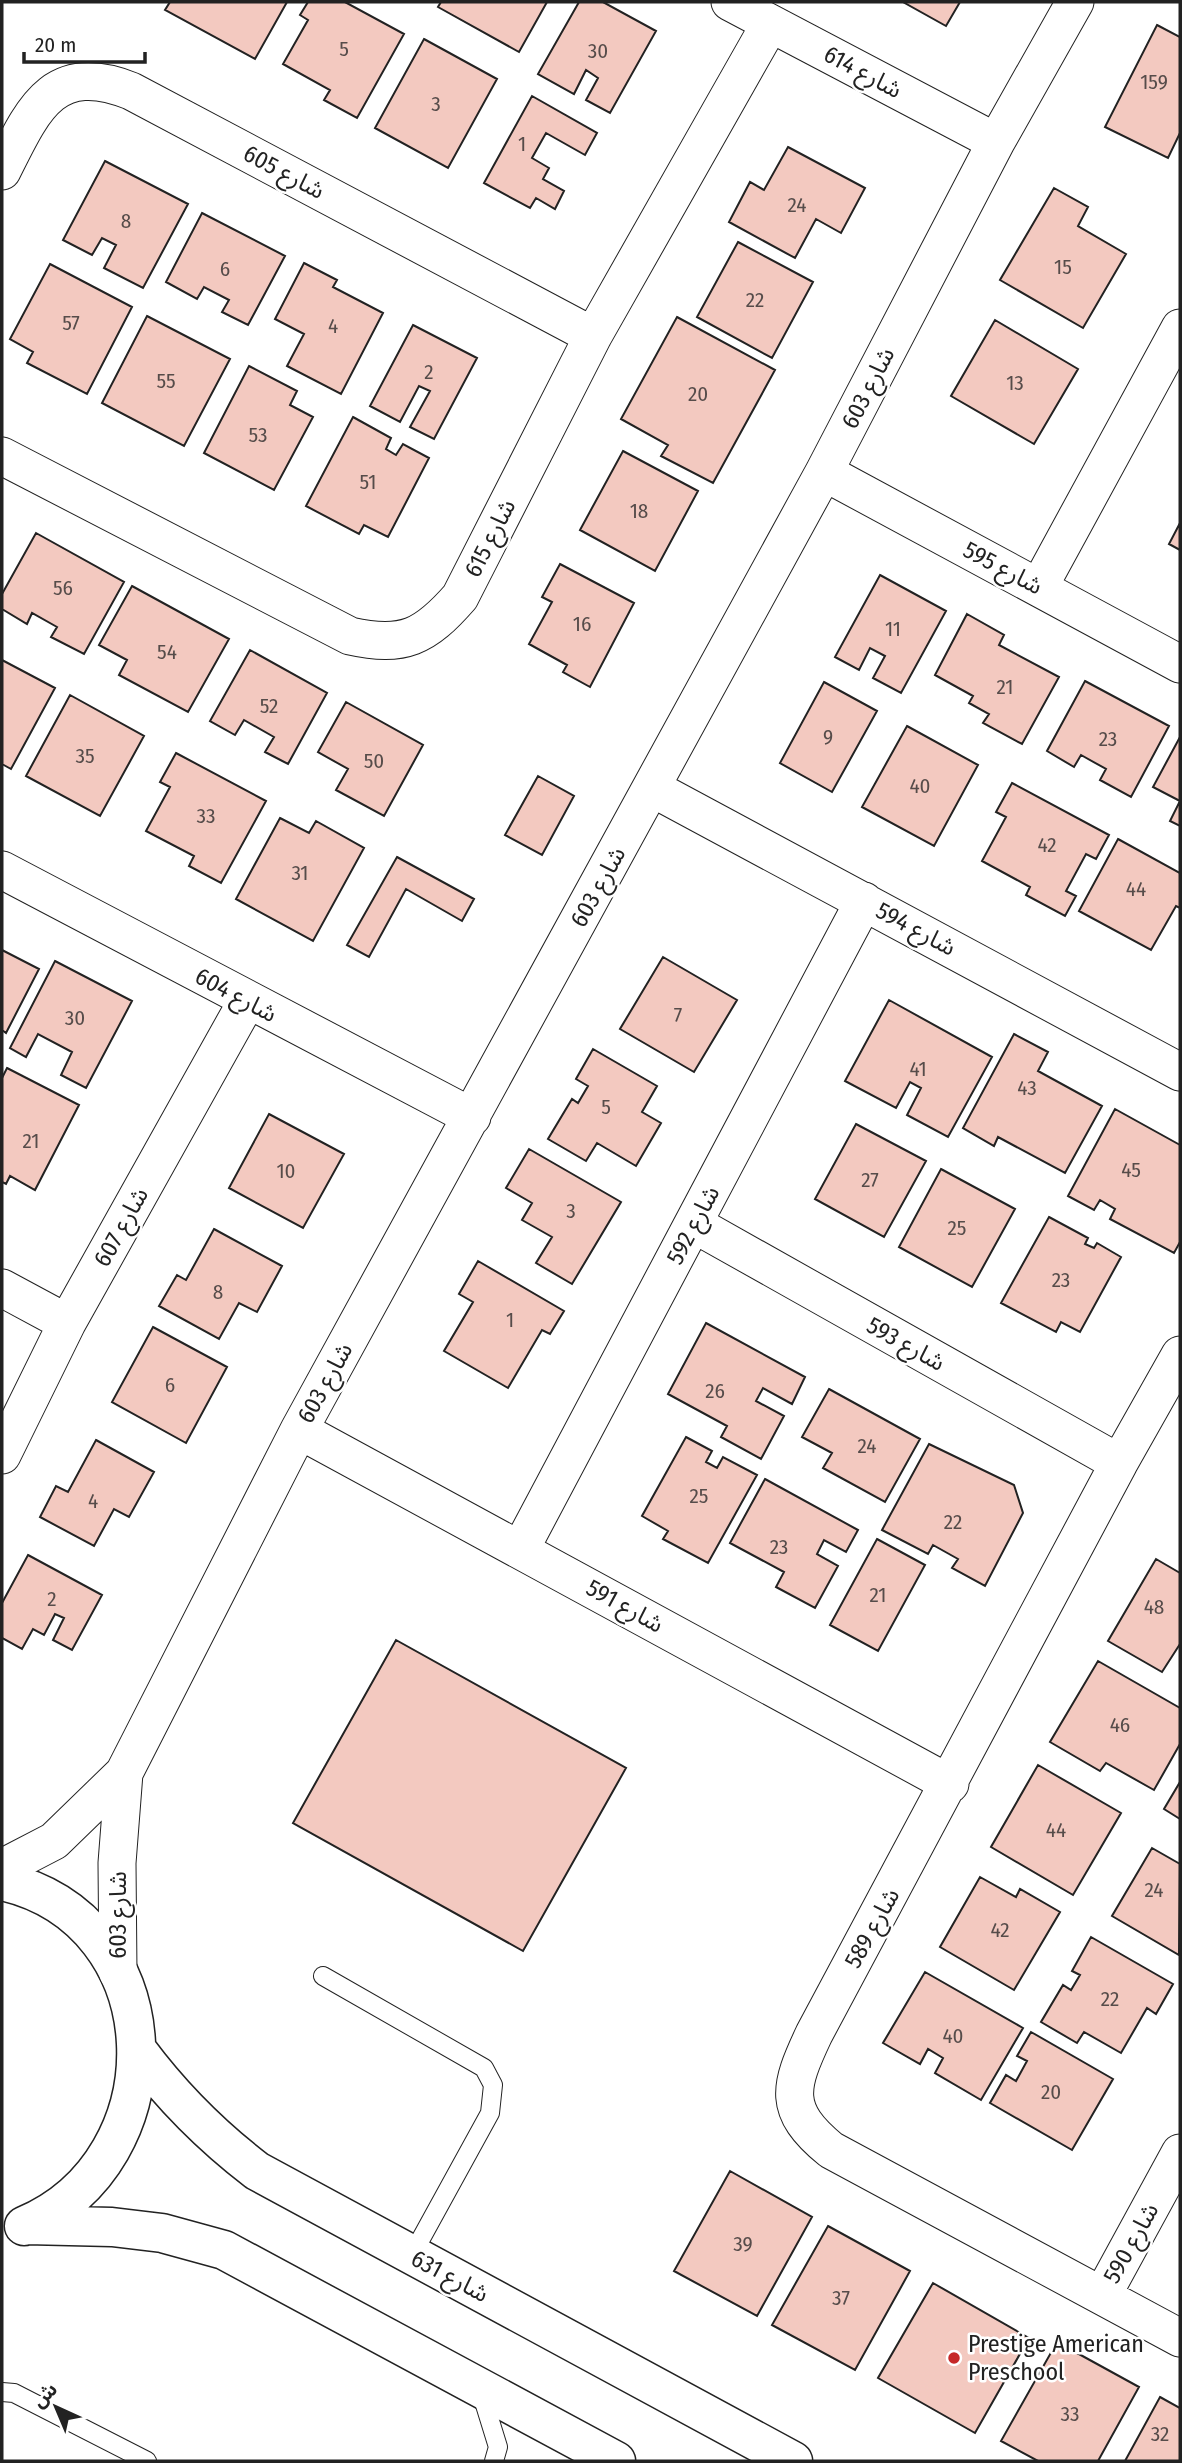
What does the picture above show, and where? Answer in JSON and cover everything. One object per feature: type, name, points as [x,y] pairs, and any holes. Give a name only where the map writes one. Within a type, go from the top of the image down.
[{"type":"main road","points":[[2,1881],[36,1893],[61,1908],[103,1948],[118,1973],[132,2011],[138,2051],[132,2099],[125,2122],[109,2155],[87,2184],[59,2207],[14,2229]]},
{"type":"main road","name":"شارع 631","points":[[138,2051],[179,2104],[211,2136],[257,2171],[793,2461]]},
{"type":"main road","points":[[14,2229],[112,2227],[150,2231],[224,2250],[616,2461]]},
{"type":"street","name":"شارع 614","points":[[730,2],[996,142]]},
{"type":"street","name":"شارع 603","points":[[2,1868],[54,1841],[124,1773],[299,1430],[824,472],[996,142],[1075,2]]},
{"type":"street","name":"شارع 615","points":[[2,456],[351,636],[382,643],[414,636],[436,624],[460,597],[593,336],[770,24]]},
{"type":"street","name":"شارع 605","points":[[2,170],[27,121],[51,94],[73,82],[103,80],[131,91],[593,336]]},
{"type":"street","points":[[1038,587],[1180,328]]},
{"type":"street","name":"شارع 595","points":[[824,472],[1180,664]]},
{"type":"street","name":"شارع 594","points":[[652,788],[1180,1072]]},
{"type":"street","name":"شارع 604","points":[[2,870],[472,1117]]},
{"type":"street","name":"شارع 592","points":[[521,1548],[864,901]]},
{"type":"street","name":"شارع 607","points":[[2,1455],[67,1323],[247,1001]]},
{"type":"street","name":"شارع 593","points":[[694,1224],[1119,1463]]},
{"type":"street","points":[[2,1288],[67,1323]]},
{"type":"street","name":"شارع 589","points":[[1180,1355],[1119,1463],[796,2071],[794,2103],[807,2130],[831,2150],[1180,2338]]},
{"type":"street","name":"شارع 591","points":[[299,1430],[521,1548],[950,1784]]},
{"type":"street","name":"شارع 603","points":[[118,1973],[117,1888],[124,1773]]},
{"type":"street","name":"شارع 590","points":[[1102,2296],[1180,2152]]},
{"type":"lane","points":[[323,1976],[484,2068],[493,2085],[490,2113],[412,2255]]},
{"type":"lane","points":[[480,2389],[498,2447],[494,2461]]},
{"type":"lane","points":[[2,2392],[14,2393],[147,2461]]},
{"type":"building","points":[[170,2],[287,2],[255,59],[165,10]]},
{"type":"building","points":[[308,2],[345,2],[404,34],[357,118],[324,100],[330,90],[283,64],[308,20],[300,15]]},
{"type":"building","points":[[441,2],[547,2],[519,52],[438,7]]},
{"type":"building","points":[[579,2],[603,2],[656,31],[610,113],[586,100],[598,78],[586,70],[574,94],[538,74]]},
{"type":"building","points":[[903,2],[960,2],[946,26]]},
{"type":"building","points":[[1157,25],[1180,37],[1180,133],[1168,158],[1105,127]]},
{"type":"building","points":[[424,39],[497,79],[448,168],[375,128]]},
{"type":"building","points":[[532,96],[597,133],[585,155],[546,133],[532,158],[549,168],[543,179],[564,191],[555,209],[536,198],[530,208],[484,183]]},
{"type":"building","points":[[788,147],[865,188],[841,233],[816,219],[795,258],[729,222],[750,182],[764,190]]},
{"type":"building","points":[[105,161],[188,204],[143,288],[104,268],[116,245],[102,238],[92,255],[63,240]]},
{"type":"building","points":[[1054,188],[1088,207],[1078,226],[1126,254],[1083,328],[1000,280]]},
{"type":"building","points":[[202,213],[285,256],[248,325],[222,312],[229,300],[204,287],[197,299],[166,282]]},
{"type":"building","points":[[738,242],[813,282],[772,358],[697,317]]},
{"type":"building","points":[[304,263],[337,280],[333,287],[383,313],[341,394],[287,366],[304,334],[275,319]]},
{"type":"building","points":[[50,264],[132,307],[87,394],[27,363],[33,352],[10,339]]},
{"type":"building","points":[[147,316],[230,359],[184,446],[102,403]]},
{"type":"building","points":[[677,317],[775,370],[713,483],[661,456],[668,445],[621,419]]},
{"type":"building","points":[[995,320],[1078,369],[1034,444],[951,396]]},
{"type":"building","points":[[413,325],[477,358],[434,439],[410,427],[430,391],[419,386],[400,422],[370,406]]},
{"type":"building","points":[[249,366],[297,391],[290,405],[313,417],[274,490],[204,453]]},
{"type":"building","points":[[353,417],[391,438],[386,449],[396,455],[403,444],[429,458],[388,537],[364,525],[359,534],[306,506]]},
{"type":"building","points":[[623,451],[698,491],[655,571],[580,530]]},
{"type":"building","points":[[1180,523],[1180,550],[1169,544]]},
{"type":"building","points":[[36,533],[124,582],[84,654],[51,637],[57,627],[32,613],[27,624],[2,609],[2,594]]},
{"type":"building","points":[[560,564],[634,603],[590,687],[563,672],[567,665],[529,644],[552,602],[542,597]]},
{"type":"building","points":[[880,575],[946,611],[901,693],[873,678],[885,656],[870,648],[859,670],[835,657]]},
{"type":"building","points":[[132,586],[229,639],[188,712],[119,675],[127,660],[99,645]]},
{"type":"building","points":[[967,614],[1004,635],[999,645],[1059,677],[1022,744],[983,723],[989,714],[969,703],[973,696],[935,675]]},
{"type":"building","points":[[250,650],[327,693],[288,764],[265,752],[274,737],[244,720],[235,735],[210,721]]},
{"type":"building","points":[[2,660],[55,688],[11,769],[2,764]]},
{"type":"building","points":[[1085,681],[1169,726],[1131,797],[1100,780],[1106,769],[1081,755],[1074,767],[1047,751]]},
{"type":"building","points":[[824,682],[877,711],[832,792],[780,763]]},
{"type":"building","points":[[70,695],[144,736],[100,816],[26,776]]},
{"type":"building","points":[[346,702],[423,745],[384,816],[336,790],[348,769],[318,752]]},
{"type":"building","points":[[907,726],[978,765],[934,846],[862,807]]},
{"type":"building","points":[[1180,737],[1180,801],[1153,787]]},
{"type":"building","points":[[176,753],[266,801],[221,883],[189,866],[194,856],[146,831],[170,787],[160,782]]},
{"type":"building","points":[[538,776],[574,796],[542,855],[505,835]]},
{"type":"building","points":[[1012,783],[1109,835],[1096,859],[1086,854],[1066,891],[1076,896],[1065,916],[1026,895],[1030,887],[982,861],[1006,817],[996,812]]},
{"type":"building","points":[[1180,801],[1180,826],[1170,821]]},
{"type":"building","points":[[280,818],[309,833],[316,821],[364,848],[313,941],[236,899]]},
{"type":"building","points":[[1118,839],[1180,873],[1180,908],[1176,906],[1151,950],[1079,911]]},
{"type":"building","points":[[397,857],[474,899],[462,921],[406,889],[369,957],[347,945]]},
{"type":"building","points":[[2,950],[39,969],[6,1033],[2,1030]]},
{"type":"building","points":[[663,957],[737,1000],[694,1072],[620,1029]]},
{"type":"building","points":[[55,961],[132,1001],[86,1088],[61,1075],[72,1052],[38,1034],[26,1057],[10,1048]]},
{"type":"building","points":[[889,1000],[992,1057],[948,1137],[907,1115],[921,1088],[910,1082],[896,1108],[845,1081]]},
{"type":"building","points":[[1014,1034],[1048,1052],[1038,1071],[1102,1106],[1065,1173],[998,1137],[994,1146],[963,1128]]},
{"type":"building","points":[[593,1049],[657,1086],[642,1112],[661,1123],[636,1166],[597,1143],[586,1161],[548,1139],[572,1099],[578,1103],[588,1086],[576,1079]]},
{"type":"building","points":[[7,1068],[79,1105],[35,1190],[10,1176],[6,1184],[2,1182],[2,1078]]},
{"type":"building","points":[[1115,1109],[1180,1145],[1180,1242],[1174,1253],[1110,1219],[1115,1209],[1100,1200],[1094,1210],[1068,1196]]},
{"type":"building","points":[[269,1114],[344,1154],[303,1228],[229,1188]]},
{"type":"building","points":[[856,1124],[926,1161],[884,1237],[815,1199]]},
{"type":"building","points":[[529,1149],[621,1202],[572,1284],[536,1263],[552,1237],[522,1220],[532,1203],[506,1188]]},
{"type":"building","points":[[941,1169],[1015,1209],[972,1287],[899,1247]]},
{"type":"building","points":[[1049,1217],[1088,1238],[1085,1244],[1094,1248],[1097,1243],[1121,1257],[1080,1332],[1061,1322],[1056,1332],[1001,1303]]},
{"type":"building","points":[[214,1229],[282,1266],[257,1312],[239,1303],[219,1339],[159,1306],[177,1275],[186,1280]]},
{"type":"building","points":[[478,1261],[564,1311],[550,1334],[542,1330],[508,1388],[444,1351],[473,1302],[459,1294]]},
{"type":"building","points":[[706,1323],[805,1377],[792,1404],[763,1388],[756,1401],[784,1416],[761,1459],[721,1437],[727,1426],[668,1394]]},
{"type":"building","points":[[153,1327],[227,1367],[186,1443],[112,1402]]},
{"type":"building","points":[[829,1389],[920,1439],[885,1502],[823,1468],[832,1453],[802,1437]]},
{"type":"building","points":[[686,1437],[712,1451],[706,1462],[717,1468],[723,1457],[757,1475],[708,1563],[663,1539],[668,1531],[642,1516]]},
{"type":"building","points":[[96,1440],[154,1472],[129,1517],[114,1509],[94,1546],[40,1517],[56,1486],[68,1492]]},
{"type":"building","points":[[929,1444],[1014,1485],[1023,1513],[985,1586],[952,1568],[958,1559],[933,1545],[928,1554],[882,1530]]},
{"type":"building","points":[[765,1479],[858,1530],[846,1552],[824,1540],[817,1554],[838,1566],[815,1608],[776,1587],[784,1572],[730,1543]]},
{"type":"building","points":[[877,1539],[925,1565],[878,1651],[830,1625]]},
{"type":"building","points":[[28,1555],[102,1595],[72,1650],[53,1640],[64,1618],[55,1614],[44,1635],[33,1629],[22,1649],[2,1638],[2,1603]]},
{"type":"building","points":[[1156,1559],[1180,1573],[1180,1644],[1162,1672],[1108,1641]]},
{"type":"building","points":[[396,1640],[626,1768],[523,1951],[293,1823]]},
{"type":"building","points":[[1098,1661],[1180,1708],[1180,1744],[1154,1790],[1106,1763],[1100,1771],[1050,1742]]},
{"type":"building","points":[[1038,1765],[1121,1813],[1073,1895],[991,1847]]},
{"type":"building","points":[[1180,1782],[1180,1819],[1164,1809]]},
{"type":"building","points":[[1152,1848],[1180,1864],[1179,1955],[1112,1916]]},
{"type":"building","points":[[980,1877],[1016,1897],[1020,1889],[1060,1912],[1014,1990],[940,1947]]},
{"type":"building","points":[[1091,1937],[1173,1984],[1156,2014],[1147,2008],[1121,2053],[1084,2032],[1077,2043],[1041,2022],[1063,1985],[1071,1990],[1080,1975],[1072,1971]]},
{"type":"building","points":[[925,1972],[1023,2028],[981,2100],[935,2073],[943,2058],[928,2049],[920,2064],[883,2043]]},
{"type":"building","points":[[1031,2032],[1113,2079],[1072,2150],[990,2103],[1006,2075],[1016,2081],[1027,2061],[1017,2056]]},
{"type":"building","points":[[730,2171],[812,2217],[757,2316],[674,2271]]},
{"type":"building","points":[[828,2226],[910,2271],[855,2370],[772,2325]]},
{"type":"building","name":"Prestige American Preschool","points":[[933,2283],[1029,2338],[975,2433],[878,2378]]},
{"type":"building","points":[[1057,2342],[1139,2387],[1098,2461],[1038,2461],[1001,2441]]},
{"type":"building","points":[[1160,2397],[1180,2408],[1180,2461],[1125,2461]]},
{"type":"place","name":"Prestige American Preschool","points":[[954,2358]]}]
